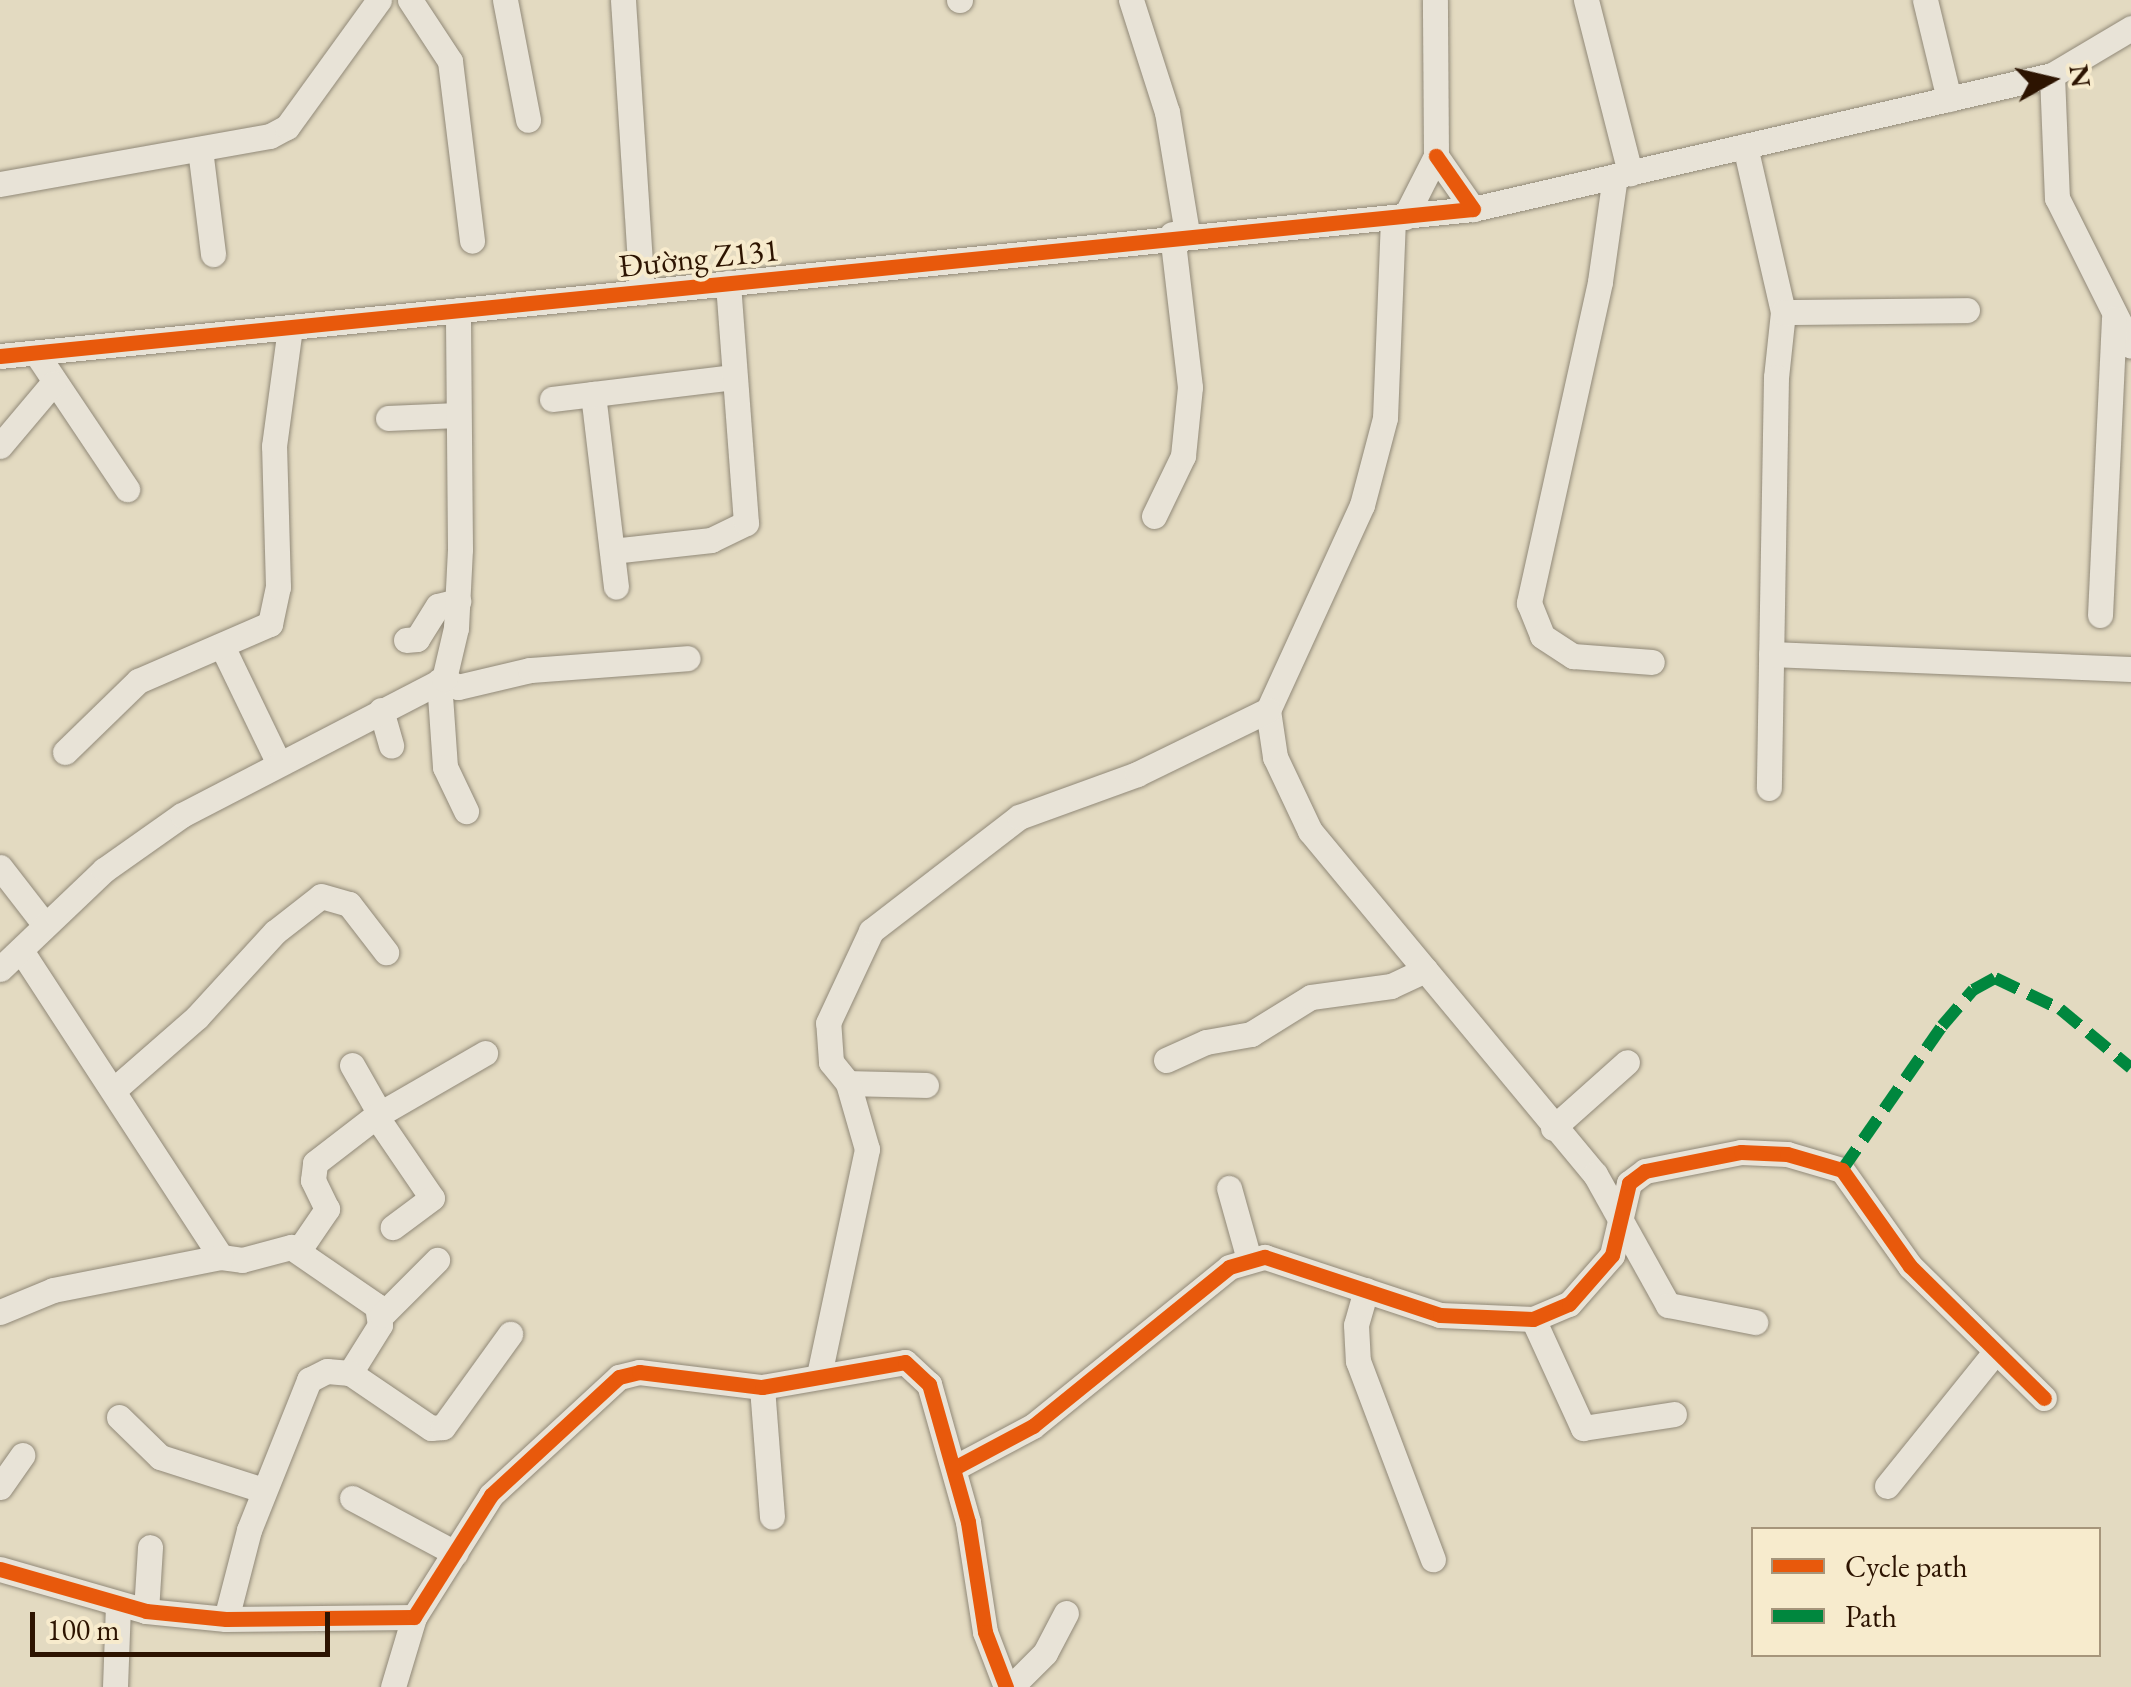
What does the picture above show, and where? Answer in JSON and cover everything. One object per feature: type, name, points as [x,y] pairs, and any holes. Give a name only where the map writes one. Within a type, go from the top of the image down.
[{"type":"street","points":[[0,184],[254,141],[287,126],[379,0]]},
{"type":"street","points":[[410,0],[450,61],[472,242]]},
{"type":"street","points":[[505,0],[528,120]]},
{"type":"street","points":[[1132,0],[1168,112],[1190,387],[1183,456],[1154,516]]},
{"type":"street","points":[[1435,0],[1436,156],[1399,218],[1391,369],[1375,464],[1268,710],[1286,790],[1310,831],[1595,1174],[1672,1309],[1714,1310],[1755,1322]]},
{"type":"street","points":[[1586,0],[1622,175],[1529,604],[1542,636],[1573,656],[1652,662]]},
{"type":"street","points":[[1925,0],[1950,99]]},
{"type":"street","points":[[630,4],[642,292]]},
{"type":"street","name":"Đường Z131","points":[[0,356],[1180,234],[1473,209],[2052,75],[2129,30]]},
{"type":"street","points":[[2052,75],[2057,198],[2131,346]]},
{"type":"street","points":[[1745,146],[1783,312],[1776,376],[1769,788]]},
{"type":"street","points":[[200,149],[212,254]]},
{"type":"street","points":[[1436,156],[1473,209]]},
{"type":"street","points":[[612,552],[711,540],[746,523],[728,283]]},
{"type":"street","points":[[458,310],[458,600],[441,680],[445,767],[466,811]]},
{"type":"street","points":[[1783,312],[1968,310]]},
{"type":"street","points":[[2100,615],[2114,318]]},
{"type":"street","points":[[65,752],[138,681],[262,630],[275,612],[274,446],[290,327]]},
{"type":"street","points":[[36,353],[128,489]]},
{"type":"street","points":[[552,399],[734,377]]},
{"type":"street","points":[[0,446],[53,383]]},
{"type":"street","points":[[593,394],[616,586]]},
{"type":"street","points":[[388,418],[456,415]]},
{"type":"street","points":[[406,640],[417,639],[438,606],[458,600]]},
{"type":"street","points":[[222,646],[278,762]]},
{"type":"street","points":[[1772,654],[2131,669]]},
{"type":"street","points":[[0,969],[147,838],[278,762],[441,680],[458,687],[542,668],[688,658]]},
{"type":"street","points":[[381,710],[391,746]]},
{"type":"street","points":[[819,1374],[867,1149],[848,1083],[831,1062],[828,1023],[872,931],[1020,816],[1136,774],[1268,710]]},
{"type":"street","points":[[0,867],[45,925]]},
{"type":"street","points":[[116,1088],[196,1017],[275,932],[321,896],[349,904],[386,952]]},
{"type":"street","points":[[22,952],[116,1088],[220,1256]]},
{"type":"street","points":[[1166,1060],[1206,1042],[1251,1034],[1311,998],[1392,986],[1425,970]]},
{"type":"street","points":[[299,1250],[327,1209],[313,1180],[315,1163],[378,1115],[486,1053]]},
{"type":"street","points":[[1553,1128],[1627,1062]]},
{"type":"street","points":[[352,1065],[378,1115],[432,1198],[392,1227]]},
{"type":"street","points":[[848,1083],[926,1085]]},
{"type":"street","points":[[954,1468],[1033,1426],[1112,1367],[1176,1306],[1250,1259],[1300,1264],[1440,1315],[1533,1319],[1568,1304],[1612,1255],[1629,1183],[1645,1171],[1740,1152],[1824,1162],[1842,1170],[1910,1266],[2044,1398]]},
{"type":"street","points":[[1229,1188],[1250,1259]]},
{"type":"street","points":[[0,1312],[53,1290],[220,1256],[232,1261],[280,1248],[299,1250],[382,1315]]},
{"type":"street","points":[[350,1373],[382,1315],[437,1260]]},
{"type":"street","points":[[1366,1290],[1356,1324],[1358,1361],[1433,1560]]},
{"type":"street","points":[[1533,1319],[1583,1428],[1674,1414]]},
{"type":"street","points":[[226,1619],[263,1490],[309,1380],[326,1372],[350,1373],[432,1428],[444,1427],[510,1334]]},
{"type":"street","points":[[1887,1486],[1995,1352]]},
{"type":"street","points":[[393,1687],[414,1618],[491,1494],[619,1377],[638,1372],[762,1387],[890,1361],[917,1370],[929,1384],[954,1468],[985,1632],[1009,1687],[1045,1653],[1066,1612]]},
{"type":"street","points":[[762,1387],[772,1517]]},
{"type":"street","points":[[119,1417],[160,1457],[263,1490]]},
{"type":"street","points":[[0,1488],[22,1454]]},
{"type":"street","points":[[352,1498],[456,1554]]},
{"type":"street","points":[[146,1611],[150,1547]]},
{"type":"street","points":[[0,1569],[118,1607],[146,1611],[226,1619],[414,1618]]},
{"type":"street","points":[[115,1687],[118,1607]]},
{"type":"marked path","points":[[1842,1170],[1942,1026],[1973,990],[1995,978],[2060,1009],[2131,1068]]},
{"type":"cycle path","points":[[0,356],[1473,209],[1436,156]]},
{"type":"cycle path","points":[[954,1468],[1033,1426],[1229,1267],[1265,1257],[1440,1315],[1533,1319],[1569,1304],[1612,1255],[1629,1183],[1645,1171],[1741,1152],[1787,1154],[1842,1170],[1910,1266],[2044,1398]]},
{"type":"cycle path","points":[[0,1569],[146,1611],[226,1619],[414,1617],[491,1495],[619,1377],[639,1372],[762,1387],[905,1362],[929,1384],[968,1522],[985,1632],[1006,1687]]}]
